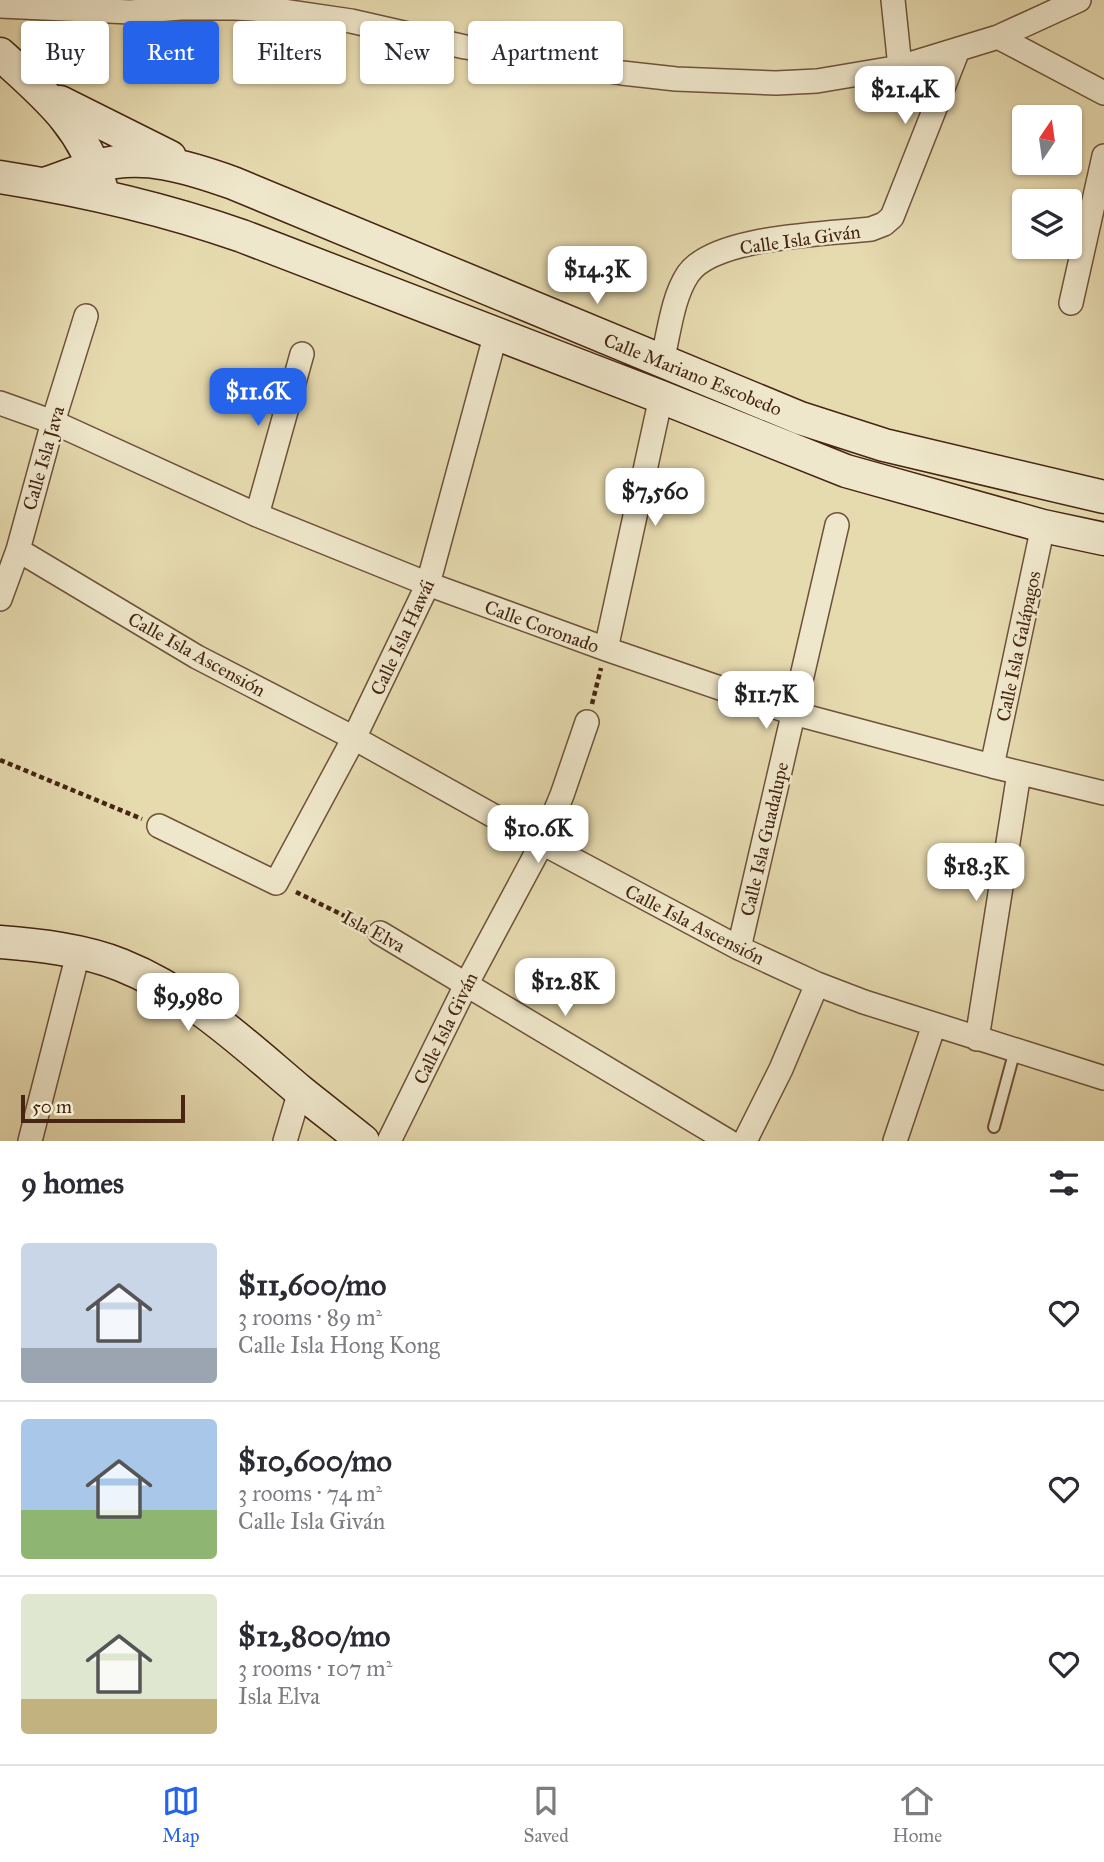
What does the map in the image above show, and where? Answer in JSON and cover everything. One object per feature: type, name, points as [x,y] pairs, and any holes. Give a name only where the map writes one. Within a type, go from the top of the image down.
[{"type":"main road","points":[[0,54],[42,92],[74,128],[100,180],[46,184],[0,177]]},
{"type":"main road","points":[[42,92],[190,167]]},
{"type":"main road","name":"Calle Mariano Escobedo","points":[[1104,497],[884,445],[800,418],[190,167],[152,161],[122,161],[100,180],[155,207],[242,236],[496,333],[846,471],[1043,526],[1104,539]]},
{"type":"main road","points":[[0,942],[29,944],[118,964],[180,994],[233,1033],[363,1141]]},
{"type":"street","points":[[893,0],[900,67]]},
{"type":"street","points":[[0,6],[130,12],[208,8],[283,10],[351,21],[465,47],[622,73],[676,79],[776,83],[817,82],[900,67],[998,37],[1079,0]]},
{"type":"street","points":[[998,37],[1104,93]]},
{"type":"street","name":"Calle Isla Giván","points":[[662,361],[679,294],[687,275],[699,262],[712,254],[759,242],[872,229],[892,217],[958,50]]},
{"type":"street","points":[[1071,303],[1096,226],[1104,156]]},
{"type":"street","name":"Calle Isla Java","points":[[0,599],[18,550],[53,422],[86,316]]},
{"type":"street","name":"Calle Isla Hawái","points":[[275,883],[354,738],[428,584],[496,333]]},
{"type":"street","points":[[257,515],[302,354]]},
{"type":"street","points":[[606,649],[661,397]]},
{"type":"street","name":"Calle Coronado","points":[[0,403],[53,422],[257,515],[428,584],[606,649],[793,713],[1019,773],[1103,790]]},
{"type":"street","name":"Calle Isla Guadalupe","points":[[739,948],[837,525]]},
{"type":"street","name":"Calle Isla Galápagos","points":[[992,766],[1043,526]]},
{"type":"street","name":"Calle Isla Ascensión","points":[[18,550],[197,657],[354,738],[542,843],[739,948],[817,984],[934,1025],[1104,1078]]},
{"type":"street","name":"Calle Isla Giván","points":[[389,1141],[467,983],[542,843],[587,722]]},
{"type":"street","points":[[977,1039],[1019,773]]},
{"type":"street","points":[[159,826],[275,883]]},
{"type":"street","name":"Isla Elva","points":[[380,933],[729,1141]]},
{"type":"street","points":[[30,1141],[78,954]]},
{"type":"street","points":[[745,1141],[781,1069],[817,984]]},
{"type":"street","points":[[895,1141],[934,1025]]},
{"type":"street","points":[[285,1141],[300,1091]]},
{"type":"lane","points":[[994,1127],[1015,1050]]},
{"type":"path","points":[[587,722],[606,649]]},
{"type":"path","points":[[0,760],[159,826]]},
{"type":"path","name":"Isla Elva","points":[[275,883],[380,933]]}]
